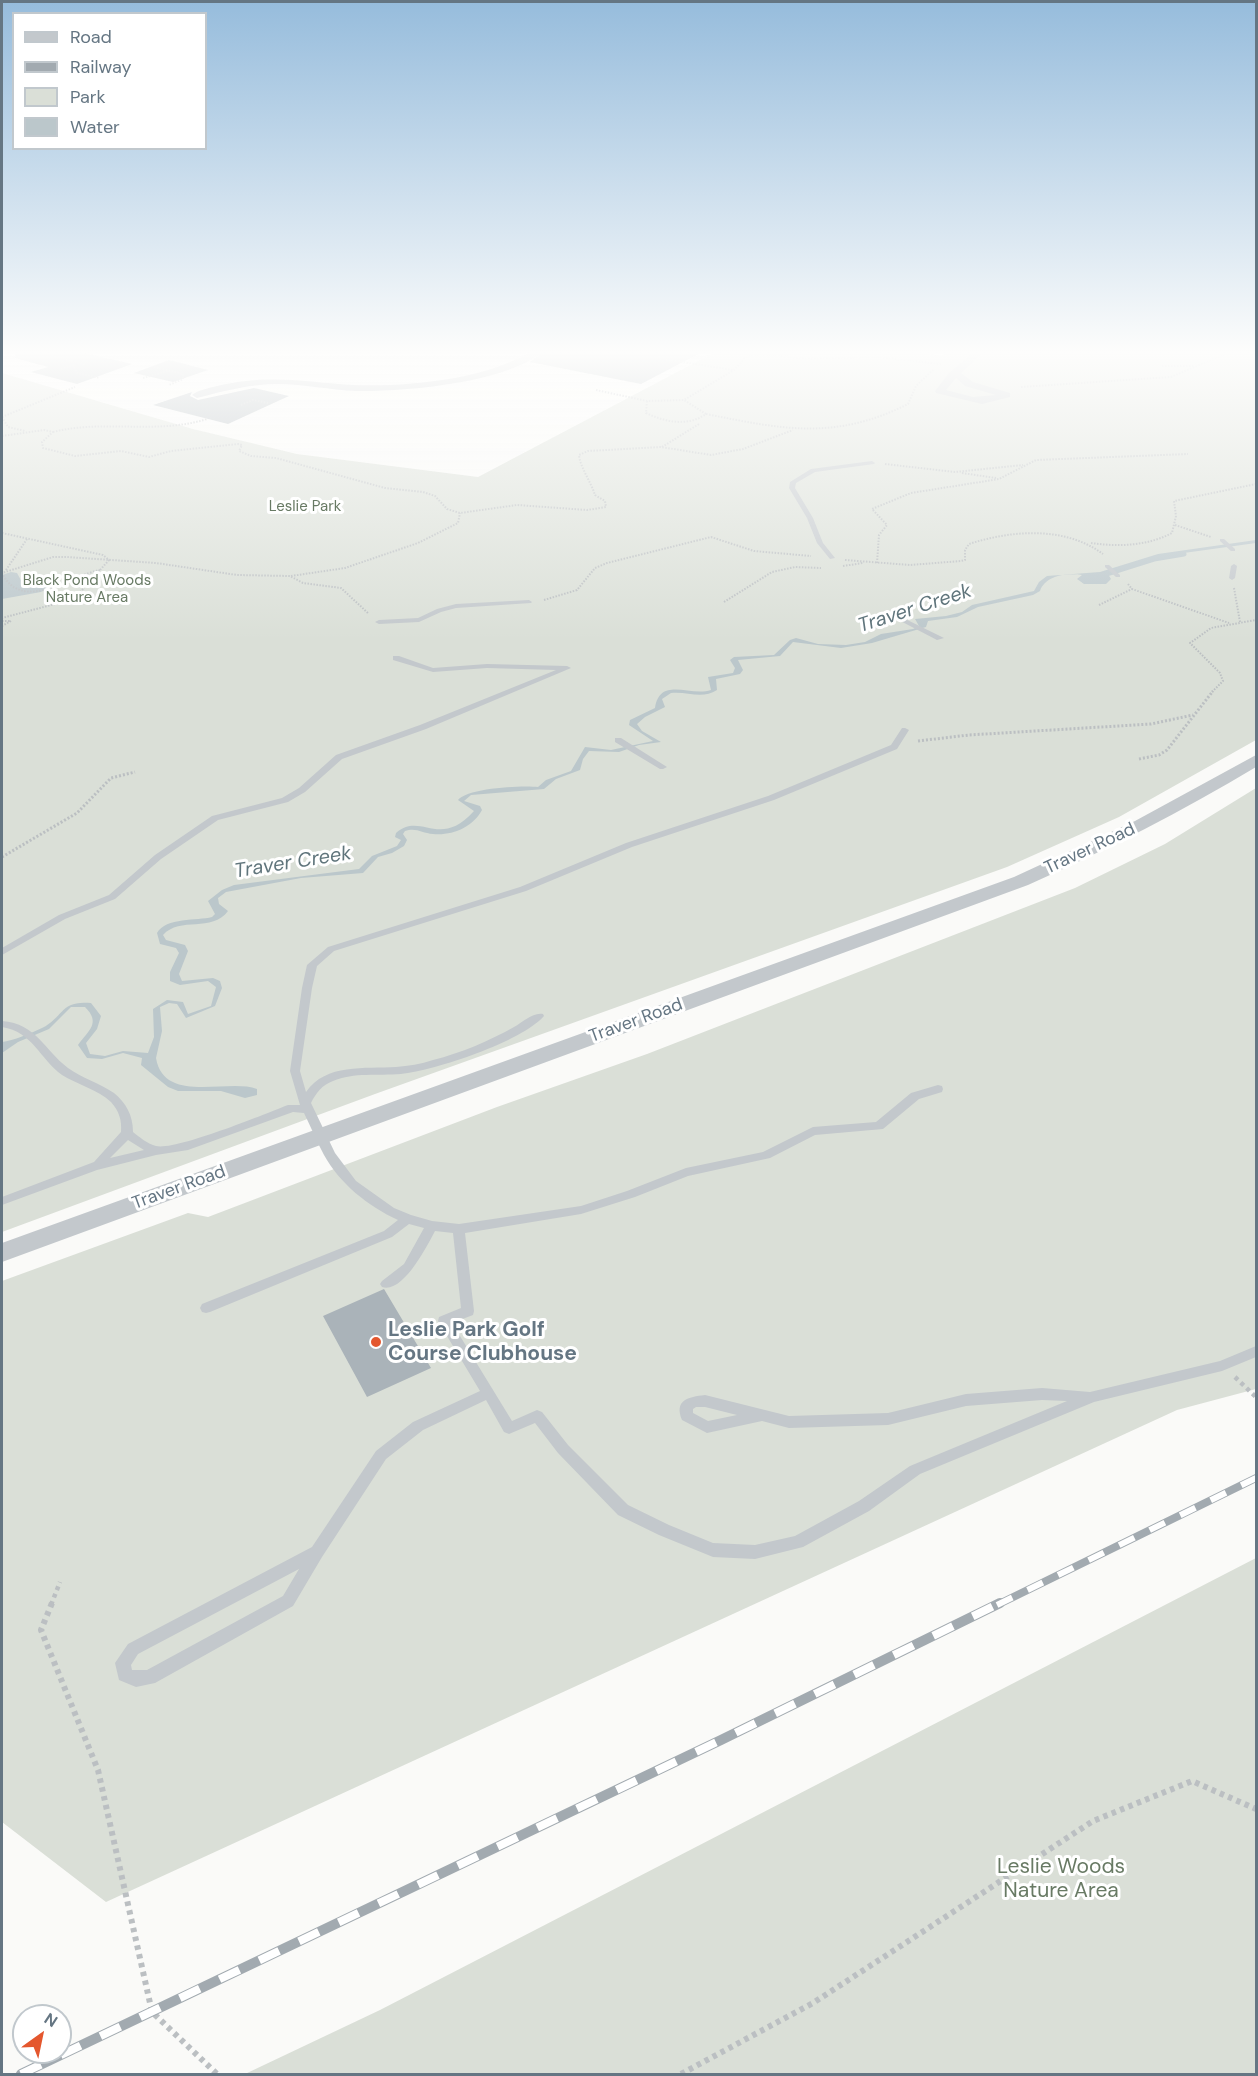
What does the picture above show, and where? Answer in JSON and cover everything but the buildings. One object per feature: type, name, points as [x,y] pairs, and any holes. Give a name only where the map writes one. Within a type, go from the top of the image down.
[{"type":"street","name":"Traver Road","points":[[2,1253],[1021,881],[1093,849],[1184,804],[1257,760]]},
{"type":"lane","points":[[832,558],[811,528],[810,518],[792,488],[793,482],[813,470],[872,463]]},
{"type":"lane","points":[[1222,540],[1233,550]]},
{"type":"lane","points":[[1107,566],[1118,576]]},
{"type":"lane","points":[[1233,578],[1234,566]]},
{"type":"lane","points":[[379,622],[419,620],[439,610],[466,605],[529,602]]},
{"type":"lane","points":[[889,613],[940,638]]},
{"type":"lane","points":[[2,952],[62,917],[112,897],[158,856],[215,818],[285,800],[302,790],[339,757],[423,727],[567,669],[487,666],[433,670],[396,658]]},
{"type":"lane","points":[[905,730],[896,744],[882,753],[771,798],[629,845],[523,889],[375,933],[323,954],[312,965],[310,971],[295,1071],[306,1107],[339,1168],[352,1184],[373,1200],[407,1219],[432,1227],[459,1229],[581,1210],[631,1194],[686,1172],[766,1155],[813,1131],[879,1125],[915,1096],[938,1089]]},
{"type":"lane","points":[[618,740],[663,767]]},
{"type":"lane","points":[[306,1107],[310,1093],[328,1078],[343,1073],[405,1070],[448,1058],[523,1029],[539,1016]]},
{"type":"lane","points":[[2,1024],[16,1025],[28,1031],[67,1072],[100,1089],[120,1105],[128,1124],[127,1133],[110,1154],[95,1166]]},
{"type":"lane","points":[[2,1202],[95,1166],[156,1151],[184,1147],[292,1108],[306,1107]]},
{"type":"lane","points":[[127,1133],[138,1142],[156,1151]]},
{"type":"lane","points":[[206,1308],[388,1234],[407,1219]]},
{"type":"lane","points":[[386,1284],[412,1263],[432,1227]]},
{"type":"lane","points":[[459,1229],[468,1311],[444,1322],[509,1428],[537,1416],[562,1449],[623,1510],[713,1550],[755,1552],[798,1542],[856,1511],[915,1470],[1092,1397],[1222,1366],[1257,1351]]},
{"type":"lane","points":[[317,1552],[134,1649],[123,1663],[125,1675],[136,1679],[149,1678],[288,1601],[317,1552],[381,1455],[418,1426],[489,1394]]},
{"type":"lane","points":[[760,1416],[789,1422],[864,1421],[888,1419],[966,1400],[1042,1394],[1092,1397]]},
{"type":"path","points":[[42,448],[58,454],[76,456],[133,450],[149,457],[174,448],[211,448]]},
{"type":"path","points":[[241,448],[239,451],[250,456],[276,458],[385,488],[423,492],[435,496],[447,509],[460,513],[516,505],[586,510],[606,507],[605,501],[595,495],[590,478],[579,460],[579,455],[588,451],[645,448]]},
{"type":"path","points":[[666,448],[711,455],[742,448]]},
{"type":"path","points":[[878,564],[879,535],[887,525],[872,509],[911,493],[999,479],[1036,460],[1188,453]]},
{"type":"path","points":[[872,463],[999,479]]},
{"type":"path","points":[[955,472],[1027,464]]},
{"type":"path","points":[[1087,543],[1108,545],[1160,539],[1172,533],[1175,525],[1174,501],[1257,484]]},
{"type":"path","points":[[4,572],[53,557],[168,564],[237,575],[290,576],[345,568],[418,543],[458,523],[460,513]]},
{"type":"path","points":[[1175,525],[1222,540]]},
{"type":"path","points":[[2,533],[103,555],[109,560]]},
{"type":"path","points":[[27,539],[4,572],[4,580],[15,589],[54,589],[87,572],[100,570]]},
{"type":"path","points":[[2,620],[74,599],[89,586],[109,560]]},
{"type":"path","points":[[835,567],[869,562]]},
{"type":"path","points":[[724,602],[740,596],[757,579],[780,568],[791,566],[826,568]]},
{"type":"path","points":[[290,576],[303,583],[341,588],[379,622]]},
{"type":"path","points":[[1118,576],[1132,589],[1230,624]]},
{"type":"path","points":[[1233,578],[1240,622]]},
{"type":"path","points":[[1099,605],[1132,589]]},
{"type":"path","points":[[2,620],[11,621],[2,626]]},
{"type":"path","points":[[1139,759],[1164,753],[1222,681],[1223,678],[1190,642],[1202,632],[1230,624],[1257,620]]},
{"type":"path","points":[[896,744],[978,732],[1053,733],[1099,729],[1193,715]]},
{"type":"path","points":[[2,856],[77,813],[111,778],[135,772]]},
{"type":"path","points":[[1222,1366],[1257,1397]]},
{"type":"path","points":[[60,1582],[41,1630],[98,1770],[152,2012],[218,2074]]},
{"type":"path","points":[[681,2074],[813,2002],[1093,1821],[1192,1781],[1257,1809]]},
{"type":"green space","points":[[2,448],[272,448],[297,454],[478,477],[533,448],[1256,448],[1256,740],[1119,817],[1007,867],[375,1094],[2,1232]]},
{"type":"green space","points":[[1256,788],[1256,1389],[1177,1410],[106,1902],[2,1822],[2,1281],[188,1213],[208,1217],[497,1107],[647,1054],[1075,888],[1165,844]]},
{"type":"green space","name":"Leslie Woods Nature Area","points":[[1256,1558],[1256,2074],[245,2074],[380,2010]]},
{"type":"water","points":[[1256,540],[1256,543],[1162,556],[1108,574],[1111,579],[1106,584],[1084,584],[1077,579],[1082,575],[1072,574],[1100,572],[1158,554]]},
{"type":"water","points":[[17,573],[23,584],[49,587],[41,592],[2,599],[2,575]]},
{"type":"water","points":[[1064,575],[1047,582],[1040,591],[1033,595],[978,607],[957,617],[928,621],[926,627],[872,643],[841,648],[793,642],[780,656],[738,660],[743,670],[740,674],[716,679],[717,690],[700,695],[671,693],[662,699],[665,707],[645,717],[637,724],[642,731],[661,742],[639,745],[619,752],[589,751],[583,759],[580,770],[556,779],[544,789],[471,795],[464,801],[480,806],[482,810],[468,826],[454,832],[440,834],[416,830],[405,831],[403,834],[407,840],[404,846],[378,857],[363,873],[301,878],[226,892],[218,898],[219,904],[228,911],[221,918],[205,923],[178,926],[163,935],[166,940],[185,945],[188,951],[179,974],[182,981],[213,978],[220,981],[222,988],[215,1006],[186,1018],[177,1004],[169,1003],[160,1007],[162,1031],[156,1058],[161,1072],[171,1081],[184,1086],[245,1086],[257,1089],[257,1095],[245,1098],[221,1091],[178,1091],[168,1087],[141,1065],[142,1058],[123,1053],[102,1059],[87,1058],[78,1045],[93,1022],[85,1007],[71,1007],[49,1029],[18,1042],[2,1053],[2,1042],[42,1028],[73,1004],[91,1003],[101,1016],[97,1029],[86,1043],[90,1054],[105,1056],[123,1051],[148,1053],[154,1037],[153,1009],[167,1000],[183,1002],[188,1014],[211,1006],[216,987],[208,981],[180,985],[170,981],[170,972],[179,953],[176,948],[160,944],[157,933],[161,928],[174,922],[212,917],[215,914],[208,901],[222,890],[234,885],[359,869],[372,856],[397,846],[401,840],[395,837],[396,833],[405,827],[451,828],[474,811],[458,800],[463,796],[496,788],[538,787],[546,780],[571,771],[585,747],[611,750],[653,741],[629,725],[630,720],[655,708],[658,698],[669,690],[711,690],[708,677],[733,673],[735,668],[730,660],[734,657],[774,655],[790,640],[796,638],[818,644],[846,645],[865,642],[881,634],[913,629],[919,626],[915,619],[946,616],[962,612],[972,605],[1034,591],[1039,582],[1047,576]]},
{"type":"waterway","name":"Traver Creek","points":[[1100,576],[1154,559],[1184,554]]},
{"type":"railway","points":[[997,1605],[1256,1478]]},
{"type":"railway","points":[[21,2074],[721,1740],[1000,1603]]},
{"type":"place","name":"Leslie Park Golf Course Clubhouse","points":[[376,1342]]},
{"type":"park label","name":"Leslie Park","points":[[305,507]]},
{"type":"park label","name":"Black Pond Woods Nature Area","points":[[87,590]]}]
